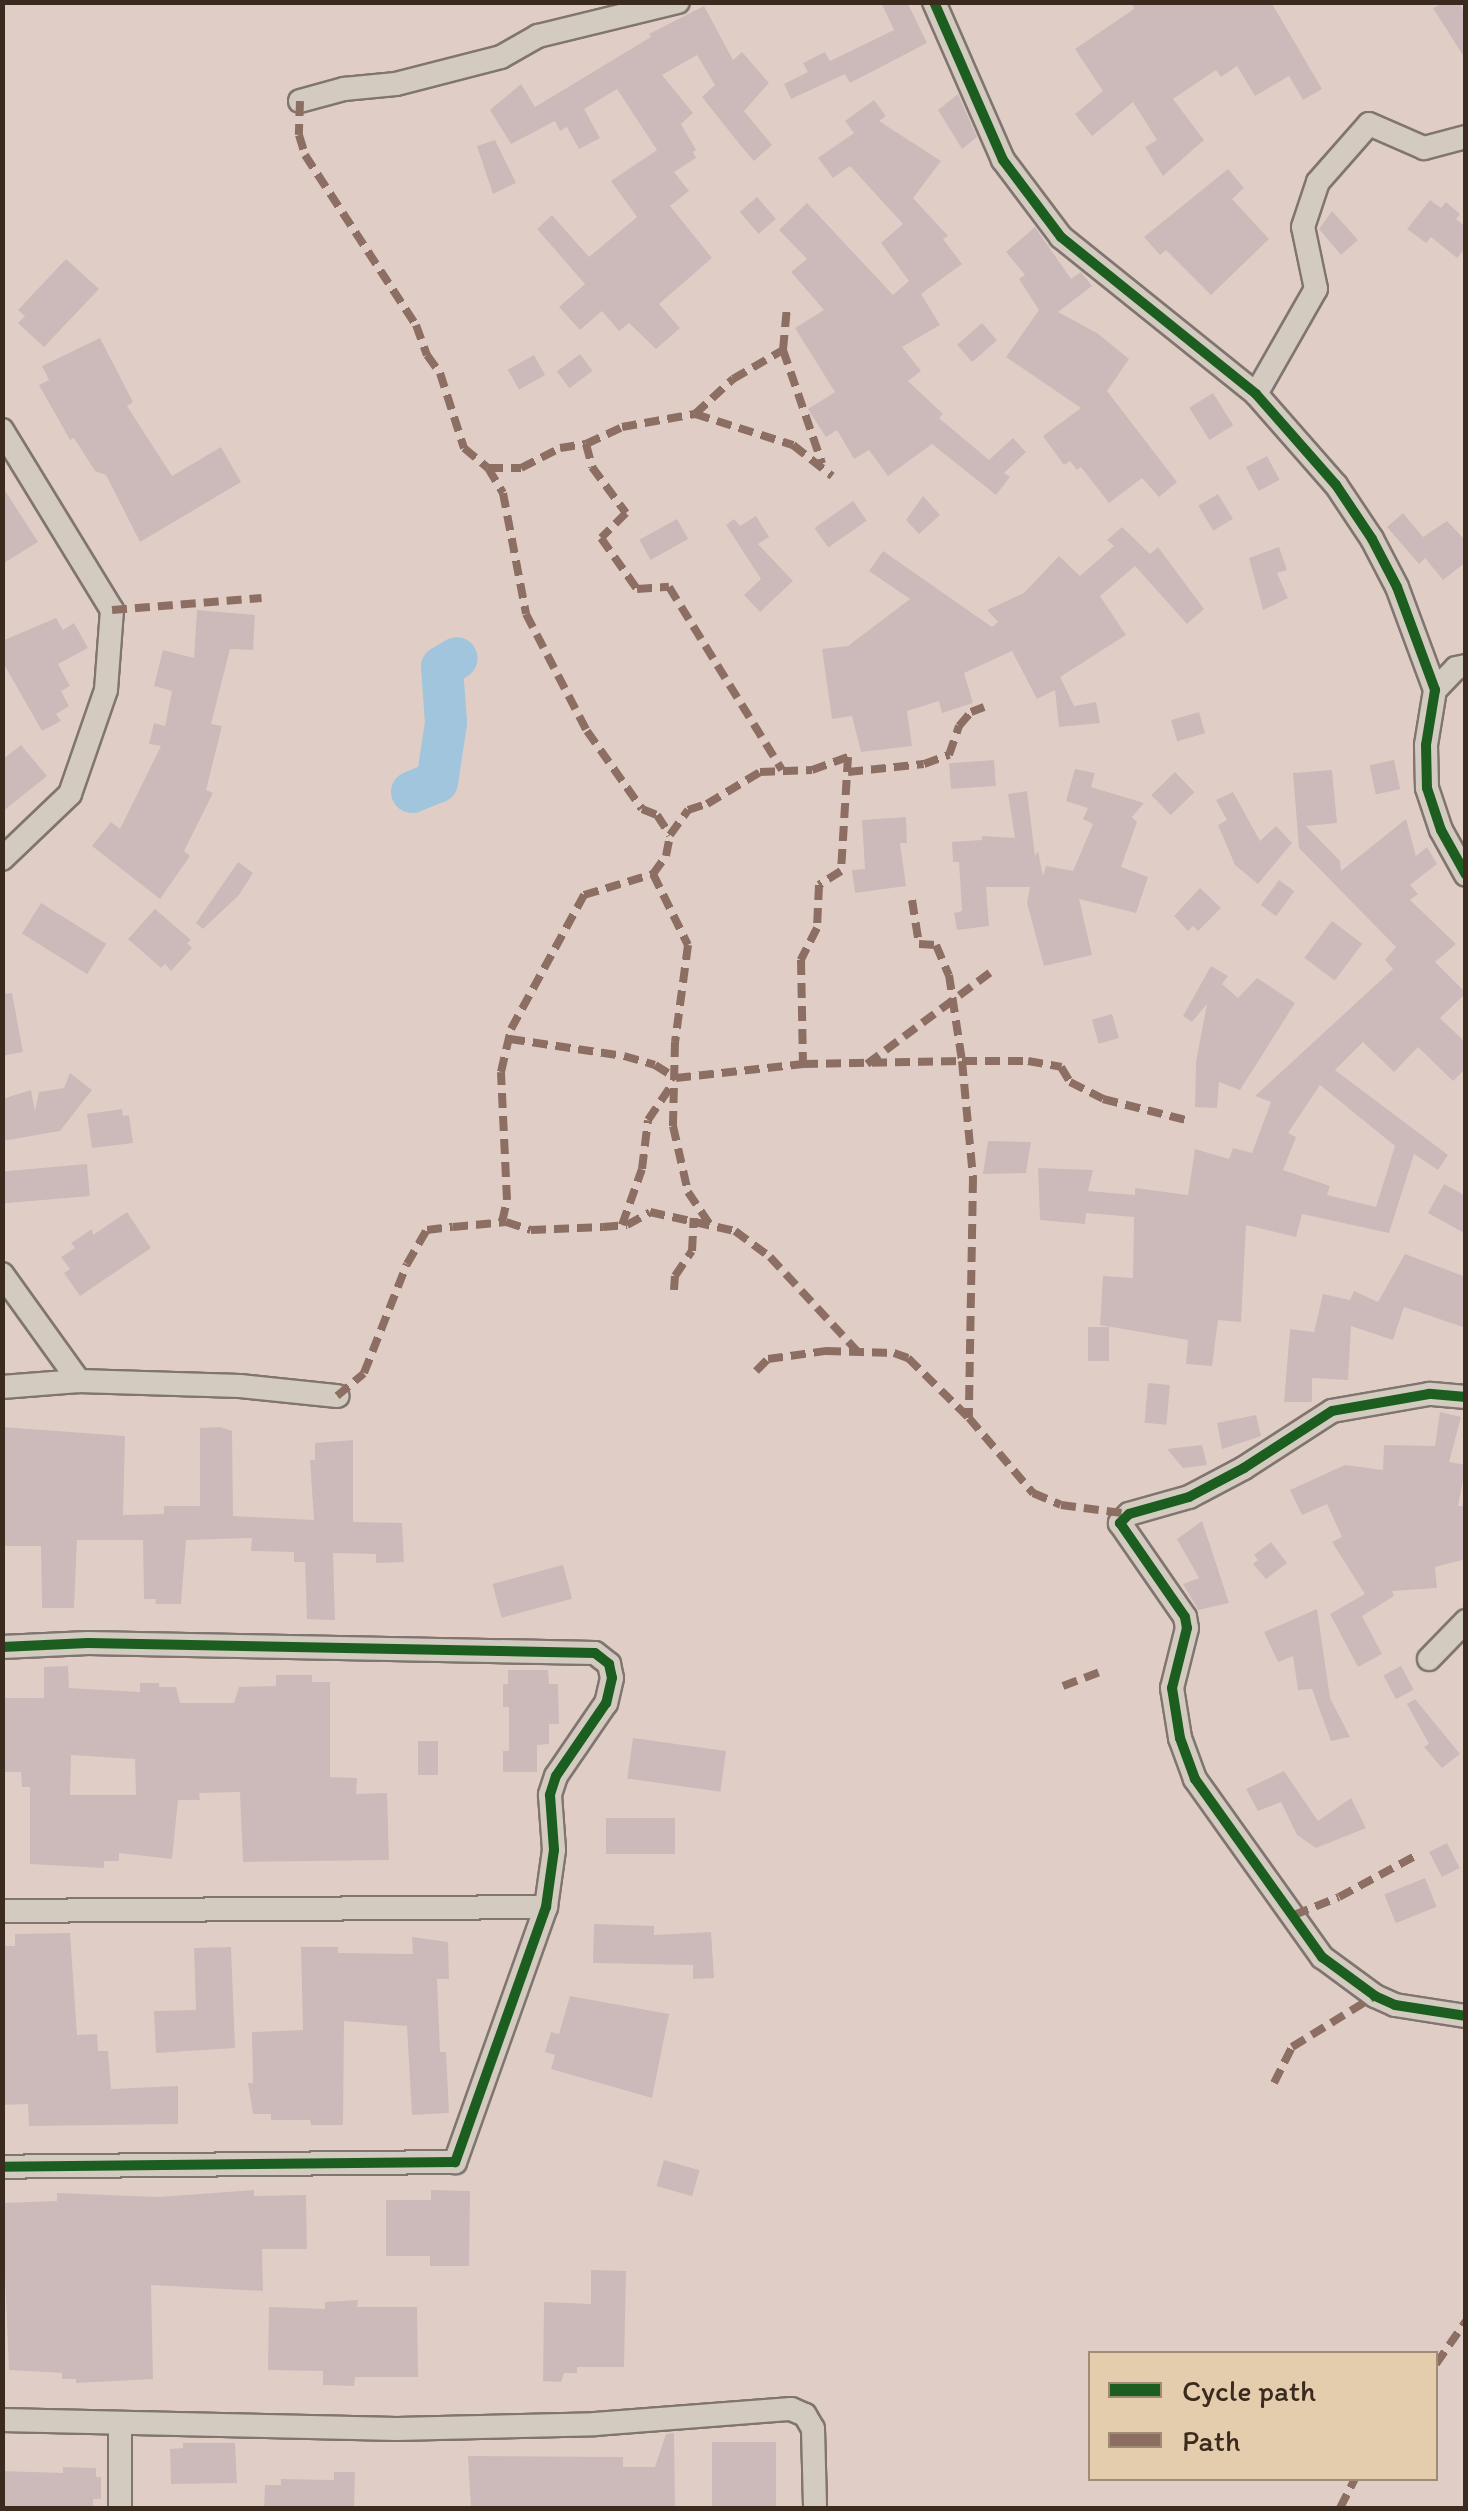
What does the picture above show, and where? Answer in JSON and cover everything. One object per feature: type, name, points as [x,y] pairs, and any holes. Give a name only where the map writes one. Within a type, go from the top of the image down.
[{"type":"street","points":[[300,101],[344,89],[396,84],[501,57],[538,36],[678,2]]},
{"type":"street","points":[[934,2],[1004,160],[1061,237],[1256,394],[1336,485],[1372,540],[1397,587],[1435,690],[1426,745],[1428,788],[1441,830],[1466,876]]},
{"type":"street","points":[[1256,394],[1272,359],[1316,289],[1303,227],[1318,182],[1370,124],[1424,148],[1466,137]]},
{"type":"street","points":[[2,430],[112,610],[106,690],[70,794],[2,859]]},
{"type":"street","points":[[1435,690],[1456,668],[1466,666]]},
{"type":"street","points":[[2,1274],[79,1381]]},
{"type":"street","points":[[2,1387],[79,1381],[240,1386],[337,1396]]},
{"type":"street","points":[[1466,1397],[1428,1394],[1332,1410],[1244,1468],[1189,1497],[1128,1514],[1120,1523],[1188,1628],[1172,1688],[1180,1738],[1195,1779],[1322,1957],[1375,1996],[1395,2005],[1466,2016]]},
{"type":"street","points":[[1429,1659],[1466,1621]]},
{"type":"street","points":[[2,1648],[88,1643],[595,1652],[609,1664],[611,1692],[565,1760],[550,1795],[554,1850],[546,1907],[456,2162],[2,2166]]},
{"type":"street","points":[[2,1911],[546,1907]]},
{"type":"street","points":[[2,2420],[397,2429],[595,2424],[790,2409],[805,2415],[813,2429],[816,2508]]},
{"type":"street","points":[[120,2422],[120,2508]]},
{"type":"building","points":[[881,2],[907,2],[927,43],[850,83],[845,74],[791,99],[784,84],[808,72],[803,63],[825,52],[830,61],[894,30]]},
{"type":"building","points":[[1131,2],[1271,2],[1322,89],[1303,100],[1289,76],[1255,96],[1237,66],[1221,77],[1216,70],[1173,99],[1204,140],[1163,176],[1145,147],[1157,140],[1133,102],[1092,136],[1075,114],[1103,91],[1075,49],[1134,9]]},
{"type":"building","points":[[1445,2],[1459,2],[1466,16],[1466,60],[1433,8]]},
{"type":"building","points":[[704,6],[733,60],[742,52],[769,83],[744,111],[772,145],[754,161],[741,146],[702,97],[715,85],[697,55],[662,75],[693,113],[681,124],[696,150],[696,158],[674,172],[689,191],[670,206],[712,258],[659,304],[680,328],[656,349],[629,323],[619,331],[602,311],[580,330],[559,307],[585,284],[537,229],[552,215],[589,257],[637,217],[611,181],[657,150],[617,89],[584,109],[600,138],[579,149],[567,127],[560,131],[555,121],[511,144],[490,110],[521,84],[535,107],[651,37],[649,34]]},
{"type":"building","points":[[958,94],[977,137],[962,149],[938,110]]},
{"type":"building","points":[[874,100],[886,116],[879,121],[941,161],[913,198],[948,236],[943,239],[962,264],[921,294],[940,325],[902,347],[921,371],[908,381],[943,414],[939,418],[989,460],[1013,438],[1026,452],[1004,473],[1010,477],[996,495],[932,444],[888,476],[869,450],[854,459],[837,430],[826,437],[808,409],[835,392],[795,328],[824,310],[791,272],[807,259],[779,230],[807,203],[893,295],[909,281],[881,243],[903,224],[850,166],[833,178],[818,158],[854,133],[845,121]]},
{"type":"building","points":[[495,140],[516,183],[493,194],[477,146]]},
{"type":"building","points":[[1228,169],[1244,188],[1232,199],[1269,239],[1211,295],[1166,250],[1160,255],[1144,237]]},
{"type":"building","points":[[757,197],[776,219],[759,234],[740,212]]},
{"type":"building","points":[[1430,200],[1441,208],[1446,202],[1460,214],[1456,219],[1466,227],[1466,247],[1457,258],[1431,237],[1426,243],[1407,229]]},
{"type":"building","points":[[1332,211],[1358,240],[1341,255],[1319,229]]},
{"type":"building","points":[[1035,227],[1071,279],[1081,272],[1092,286],[1058,312],[1097,333],[1129,359],[1107,391],[1177,482],[1159,497],[1142,478],[1109,503],[1081,467],[1077,470],[1070,461],[1064,465],[1043,436],[1081,408],[1006,357],[1039,310],[1019,279],[1025,275],[1006,252]]},
{"type":"building","points":[[66,259],[99,289],[44,347],[18,323],[25,316],[18,310]]},
{"type":"building","points":[[982,323],[997,340],[972,362],[957,345]]},
{"type":"building","points":[[100,338],[133,402],[127,406],[172,476],[221,447],[241,482],[140,542],[106,475],[95,471],[74,438],[70,440],[39,385],[49,380],[42,366]]},
{"type":"building","points":[[580,354],[593,371],[569,388],[557,371]]},
{"type":"building","points":[[534,355],[545,375],[519,390],[508,370]]},
{"type":"building","points":[[1213,393],[1233,425],[1209,440],[1189,408]]},
{"type":"building","points":[[1267,456],[1280,480],[1258,491],[1246,467]]},
{"type":"building","points":[[2,486],[38,542],[2,564]]},
{"type":"building","points":[[1218,494],[1233,519],[1213,531],[1198,506]]},
{"type":"building","points":[[923,496],[940,515],[919,534],[906,520]]},
{"type":"building","points":[[853,501],[867,521],[828,548],[814,528]]},
{"type":"building","points":[[1403,513],[1423,537],[1447,521],[1466,541],[1466,562],[1443,580],[1425,558],[1419,564],[1387,527]]},
{"type":"building","points":[[756,516],[769,537],[758,544],[793,581],[760,612],[744,595],[761,579],[726,525],[734,519],[740,526]]},
{"type":"building","points":[[677,519],[688,539],[651,560],[639,540]]},
{"type":"building","points":[[1122,527],[1150,554],[1158,547],[1204,609],[1187,624],[1135,566],[1100,596],[1126,635],[1060,677],[1074,706],[1096,702],[1100,723],[1059,727],[1055,690],[1037,699],[1012,651],[964,673],[973,703],[942,713],[939,701],[907,711],[912,746],[861,752],[852,716],[832,719],[822,649],[848,646],[910,599],[869,571],[883,551],[992,627],[998,622],[987,610],[1024,593],[1059,556],[1080,576],[1114,546],[1107,540]]},
{"type":"building","points":[[1279,547],[1287,570],[1277,573],[1288,598],[1263,610],[1249,558]]},
{"type":"building","points":[[197,610],[255,615],[253,650],[230,649],[211,724],[222,726],[206,790],[213,793],[184,851],[190,856],[160,899],[92,846],[111,822],[120,829],[161,746],[149,744],[154,723],[165,726],[172,691],[154,686],[163,650],[194,658]]},
{"type":"building","points":[[56,618],[63,630],[74,623],[88,648],[58,664],[70,686],[61,691],[69,706],[56,714],[61,721],[42,731],[2,661],[2,641]]},
{"type":"building","points":[[1199,712],[1205,733],[1177,741],[1171,720]]},
{"type":"building","points":[[21,745],[47,776],[2,812],[2,760]]},
{"type":"building","points":[[994,760],[996,786],[951,789],[949,763]]},
{"type":"building","points":[[1394,760],[1400,789],[1376,795],[1370,765]]},
{"type":"building","points":[[1075,769],[1095,773],[1091,787],[1144,803],[1132,817],[1137,822],[1121,867],[1148,877],[1136,913],[1079,899],[1092,955],[1044,966],[1027,903],[1030,887],[986,887],[989,926],[957,930],[954,913],[962,911],[959,862],[953,862],[952,842],[982,840],[982,836],[1015,838],[1008,794],[1027,791],[1035,856],[1038,851],[1043,876],[1046,866],[1073,871],[1093,824],[1083,819],[1088,808],[1066,801]]},
{"type":"building","points":[[1332,770],[1337,823],[1306,826],[1340,861],[1341,871],[1406,819],[1416,856],[1427,847],[1437,864],[1410,885],[1418,894],[1410,900],[1456,944],[1435,962],[1466,993],[1440,1018],[1466,1043],[1466,1068],[1453,1081],[1418,1047],[1394,1072],[1363,1042],[1335,1070],[1448,1155],[1438,1170],[1414,1154],[1389,1233],[1302,1214],[1296,1237],[1246,1225],[1241,1322],[1218,1320],[1212,1366],[1186,1364],[1188,1340],[1100,1325],[1103,1276],[1133,1278],[1134,1217],[1086,1213],[1085,1224],[1040,1220],[1038,1168],[1093,1170],[1088,1191],[1135,1195],[1135,1188],[1188,1195],[1195,1149],[1229,1159],[1233,1148],[1252,1153],[1271,1102],[1255,1096],[1393,969],[1385,960],[1396,947],[1299,848],[1293,773]],"holes":[[[1320,1085],[1395,1146],[1376,1207],[1327,1195],[1330,1186],[1283,1170],[1296,1137],[1288,1133]]]},
{"type":"building","points":[[1175,772],[1194,792],[1171,815],[1151,795]]},
{"type":"building","points":[[1233,792],[1260,841],[1276,826],[1292,843],[1258,884],[1235,865],[1218,825],[1227,820],[1216,800]]},
{"type":"building","points":[[906,817],[907,843],[900,843],[906,886],[855,893],[852,870],[865,869],[862,820]]},
{"type":"building","points":[[238,862],[253,873],[239,895],[203,929],[196,923]]},
{"type":"building","points":[[1279,880],[1294,891],[1276,916],[1261,905]]},
{"type":"building","points":[[1200,888],[1221,908],[1198,931],[1193,926],[1188,931],[1174,916]]},
{"type":"building","points":[[41,903],[106,944],[87,974],[22,934]]},
{"type":"building","points":[[155,909],[191,940],[187,943],[192,948],[171,971],[165,964],[161,968],[128,939]]},
{"type":"building","points":[[1332,921],[1362,944],[1335,981],[1304,958]]},
{"type":"building","points":[[1211,966],[1228,976],[1222,984],[1238,998],[1257,978],[1295,1003],[1240,1090],[1219,1082],[1217,1108],[1195,1107],[1196,1062],[1207,1004],[1192,1022],[1183,1016]]},
{"type":"building","points":[[12,993],[23,1052],[2,1056],[2,994]]},
{"type":"building","points":[[1112,1014],[1119,1038],[1099,1044],[1092,1020]]},
{"type":"building","points":[[70,1073],[92,1090],[60,1131],[2,1141],[2,1099],[31,1090],[35,1111],[39,1092],[64,1088]]},
{"type":"building","points":[[122,1109],[123,1116],[129,1115],[133,1143],[92,1148],[87,1114]]},
{"type":"building","points":[[988,1141],[1031,1142],[1026,1173],[983,1174]]},
{"type":"building","points":[[87,1164],[90,1196],[5,1203],[2,1171]]},
{"type":"building","points":[[1444,1184],[1466,1196],[1466,1234],[1428,1213]]},
{"type":"building","points":[[127,1212],[151,1248],[80,1296],[64,1273],[70,1269],[61,1257],[75,1248],[71,1243],[92,1229],[93,1235]]},
{"type":"building","points":[[1405,1254],[1466,1277],[1466,1328],[1404,1307],[1393,1340],[1351,1326],[1348,1380],[1312,1378],[1312,1402],[1284,1402],[1290,1329],[1314,1332],[1323,1294],[1350,1300],[1354,1291],[1378,1302]]},
{"type":"building","points":[[1088,1327],[1109,1327],[1109,1361],[1088,1361]]},
{"type":"building","points":[[1148,1383],[1170,1385],[1166,1425],[1145,1423]]},
{"type":"building","points":[[1440,1412],[1461,1417],[1449,1462],[1466,1465],[1458,1506],[1466,1506],[1466,1559],[1435,1567],[1437,1588],[1392,1591],[1394,1596],[1362,1616],[1382,1654],[1358,1667],[1330,1614],[1365,1594],[1332,1542],[1342,1537],[1327,1504],[1302,1515],[1290,1490],[1345,1465],[1383,1470],[1384,1445],[1435,1446]]},
{"type":"building","points":[[1256,1415],[1261,1436],[1222,1449],[1217,1423]]},
{"type":"building","points":[[2,1427],[125,1436],[123,1515],[164,1514],[164,1506],[200,1506],[200,1428],[220,1427],[232,1431],[233,1516],[314,1520],[310,1460],[315,1460],[315,1443],[353,1440],[353,1522],[402,1523],[404,1562],[376,1563],[376,1554],[333,1553],[335,1620],[307,1619],[305,1562],[294,1562],[294,1552],[251,1551],[252,1538],[186,1540],[181,1604],[155,1604],[156,1599],[144,1599],[143,1540],[77,1540],[74,1608],[42,1608],[41,1546],[2,1546]]},
{"type":"building","points":[[1202,1445],[1207,1465],[1183,1468],[1167,1449]]},
{"type":"building","points":[[1202,1521],[1229,1603],[1198,1610],[1183,1584],[1199,1578],[1177,1539]]},
{"type":"building","points":[[1271,1542],[1287,1563],[1266,1579],[1253,1564],[1258,1560],[1254,1555]]},
{"type":"building","points":[[563,1565],[572,1599],[502,1618],[492,1584]]},
{"type":"building","points":[[1317,1609],[1330,1698],[1350,1737],[1331,1741],[1312,1689],[1298,1690],[1293,1656],[1278,1662],[1264,1632]]},
{"type":"building","points":[[68,1666],[69,1688],[140,1692],[140,1683],[176,1687],[180,1703],[234,1703],[239,1687],[276,1686],[276,1675],[312,1675],[312,1682],[330,1682],[330,1777],[357,1778],[356,1794],[387,1793],[389,1860],[243,1862],[240,1792],[199,1793],[200,1800],[178,1800],[172,1859],[119,1853],[119,1861],[104,1861],[104,1868],[30,1864],[30,1787],[22,1787],[21,1772],[2,1772],[2,1698],[44,1698],[44,1667]],"holes":[[[71,1755],[135,1759],[136,1795],[70,1795]]]},
{"type":"building","points":[[1401,1666],[1414,1690],[1396,1699],[1383,1675]]},
{"type":"building","points":[[508,1670],[548,1670],[549,1684],[558,1684],[559,1724],[549,1724],[549,1744],[537,1745],[537,1772],[503,1772],[503,1751],[509,1751],[509,1707],[503,1707],[503,1684],[508,1684]]},
{"type":"building","points":[[1415,1699],[1460,1754],[1442,1768],[1424,1747],[1429,1744],[1407,1704]]},
{"type":"building","points":[[633,1738],[726,1751],[720,1792],[627,1779]]},
{"type":"building","points":[[418,1741],[438,1741],[438,1775],[418,1775]]},
{"type":"building","points":[[1284,1771],[1318,1821],[1351,1798],[1366,1828],[1316,1848],[1297,1835],[1281,1802],[1258,1811],[1246,1789]]},
{"type":"building","points":[[606,1818],[675,1818],[675,1854],[606,1854]]},
{"type":"building","points":[[1447,1843],[1460,1868],[1442,1877],[1429,1852]]},
{"type":"building","points":[[1425,1878],[1437,1907],[1396,1923],[1384,1894]]},
{"type":"building","points":[[594,1924],[654,1926],[654,1935],[711,1932],[714,1978],[693,1979],[693,1965],[593,1963]]},
{"type":"building","points":[[70,1933],[77,2035],[97,2034],[98,2051],[108,2051],[111,2089],[178,2086],[178,2124],[29,2126],[28,2104],[2,2105],[2,1946],[15,1946],[15,1934]]},
{"type":"building","points":[[412,1937],[448,1942],[449,1979],[437,1979],[440,2052],[446,2052],[449,2113],[412,2115],[407,2026],[344,2021],[343,2125],[311,2125],[310,2120],[271,2120],[271,2114],[253,2114],[248,2083],[253,2083],[252,2032],[303,2030],[301,1947],[338,1947],[338,1953],[413,1954]]},
{"type":"building","points":[[231,1947],[235,2048],[156,2053],[154,2011],[196,2010],[194,1948]]},
{"type":"building","points":[[570,1996],[669,2014],[652,2098],[551,2069],[555,2055],[545,2052],[551,2032],[559,2034]]},
{"type":"building","points":[[664,2160],[700,2170],[692,2196],[657,2186]]},
{"type":"building","points":[[254,2190],[254,2196],[306,2195],[307,2249],[262,2249],[263,2291],[151,2285],[153,2379],[76,2383],[76,2379],[62,2379],[62,2373],[9,2370],[2,2203],[57,2201],[57,2193],[159,2197]]},
{"type":"building","points":[[431,2190],[470,2191],[469,2266],[430,2266],[430,2256],[386,2256],[386,2200],[431,2200]]},
{"type":"building","points":[[591,2270],[626,2271],[624,2367],[577,2367],[577,2373],[564,2373],[561,2382],[543,2381],[544,2302],[591,2304]]},
{"type":"building","points":[[358,2300],[357,2307],[417,2307],[418,2377],[355,2377],[354,2386],[323,2385],[323,2371],[268,2370],[269,2307],[325,2309],[325,2302]]},
{"type":"building","points":[[674,2433],[675,2508],[471,2508],[468,2456],[623,2457],[623,2467],[655,2467],[666,2434]]},
{"type":"building","points":[[712,2442],[776,2442],[776,2508],[712,2508]]},
{"type":"building","points":[[183,2443],[235,2443],[237,2483],[171,2484],[170,2449],[183,2448]]},
{"type":"building","points":[[63,2467],[96,2468],[96,2477],[101,2477],[101,2499],[93,2499],[93,2508],[2,2508],[2,2471],[63,2473]]},
{"type":"building","points":[[334,2472],[355,2472],[354,2508],[264,2508],[265,2485],[281,2485],[281,2479],[334,2480]]},
{"type":"waterway","points":[[412,792],[437,782],[446,723],[442,667],[457,658]]},
{"type":"marked path","points":[[300,101],[299,135],[305,155],[416,325],[427,355],[440,373],[464,448],[488,468],[521,468],[560,448],[586,444],[592,467],[626,513],[601,538],[637,589],[669,587],[782,770]]},
{"type":"marked path","points":[[586,444],[622,427],[695,414],[733,379],[783,350],[787,307]]},
{"type":"marked path","points":[[783,350],[822,463]]},
{"type":"marked path","points":[[695,414],[793,445],[832,476]]},
{"type":"marked path","points":[[488,468],[503,493],[526,614],[587,731],[642,809],[657,815],[670,835]]},
{"type":"marked path","points":[[112,610],[262,598]]},
{"type":"marked path","points":[[848,772],[924,764],[949,755],[959,726],[971,712],[984,707]]},
{"type":"marked path","points":[[653,874],[666,856],[670,835],[688,810],[707,804],[760,772],[812,770],[848,757],[841,871],[819,885],[817,928],[801,960],[803,1064]]},
{"type":"marked path","points":[[502,1222],[507,1200],[501,1072],[511,1029],[584,895],[653,874],[688,945],[675,1042],[673,1126],[688,1192],[710,1225]]},
{"type":"marked path","points":[[912,900],[919,944],[936,945],[949,975],[962,1061],[1028,1061],[1061,1067],[1070,1082],[1103,1099],[1190,1121]]},
{"type":"marked path","points":[[867,1064],[992,971]]},
{"type":"marked path","points":[[510,1039],[624,1056],[655,1065],[676,1078],[803,1064],[962,1061],[973,1178],[969,1418]]},
{"type":"marked path","points":[[622,1225],[642,1169],[648,1120],[673,1083]]},
{"type":"marked path","points":[[337,1396],[364,1373],[407,1264],[427,1230],[506,1222],[531,1230],[603,1227],[627,1225],[650,1212],[735,1231],[770,1257],[858,1352]]},
{"type":"marked path","points":[[674,1290],[675,1276],[692,1251],[694,1218]]},
{"type":"marked path","points":[[756,1371],[768,1359],[826,1351],[894,1353],[908,1358],[969,1418],[1033,1493],[1061,1505],[1129,1514]]},
{"type":"marked path","points":[[1063,1686],[1105,1670]]},
{"type":"marked path","points":[[1294,1915],[1339,1897],[1415,1856]]},
{"type":"marked path","points":[[1274,2083],[1292,2047],[1375,1996]]},
{"type":"marked path","points":[[1438,2361],[1466,2321]]},
{"type":"marked path","points":[[1340,2508],[1354,2481]]},
{"type":"cycle path","points":[[934,2],[1003,160],[1061,237],[1256,394],[1336,485],[1372,539],[1397,587],[1435,690],[1426,745],[1427,788],[1441,830],[1466,875]]},
{"type":"cycle path","points":[[1466,1397],[1429,1394],[1332,1411],[1244,1468],[1189,1497],[1129,1514],[1120,1523],[1185,1617],[1187,1628],[1172,1688],[1180,1738],[1195,1779],[1322,1957],[1375,1996],[1395,2005],[1466,2016]]},
{"type":"cycle path","points":[[2,1647],[88,1643],[595,1653],[609,1664],[612,1678],[606,1703],[556,1776],[550,1795],[554,1850],[546,1907],[455,2162],[2,2167]]}]
